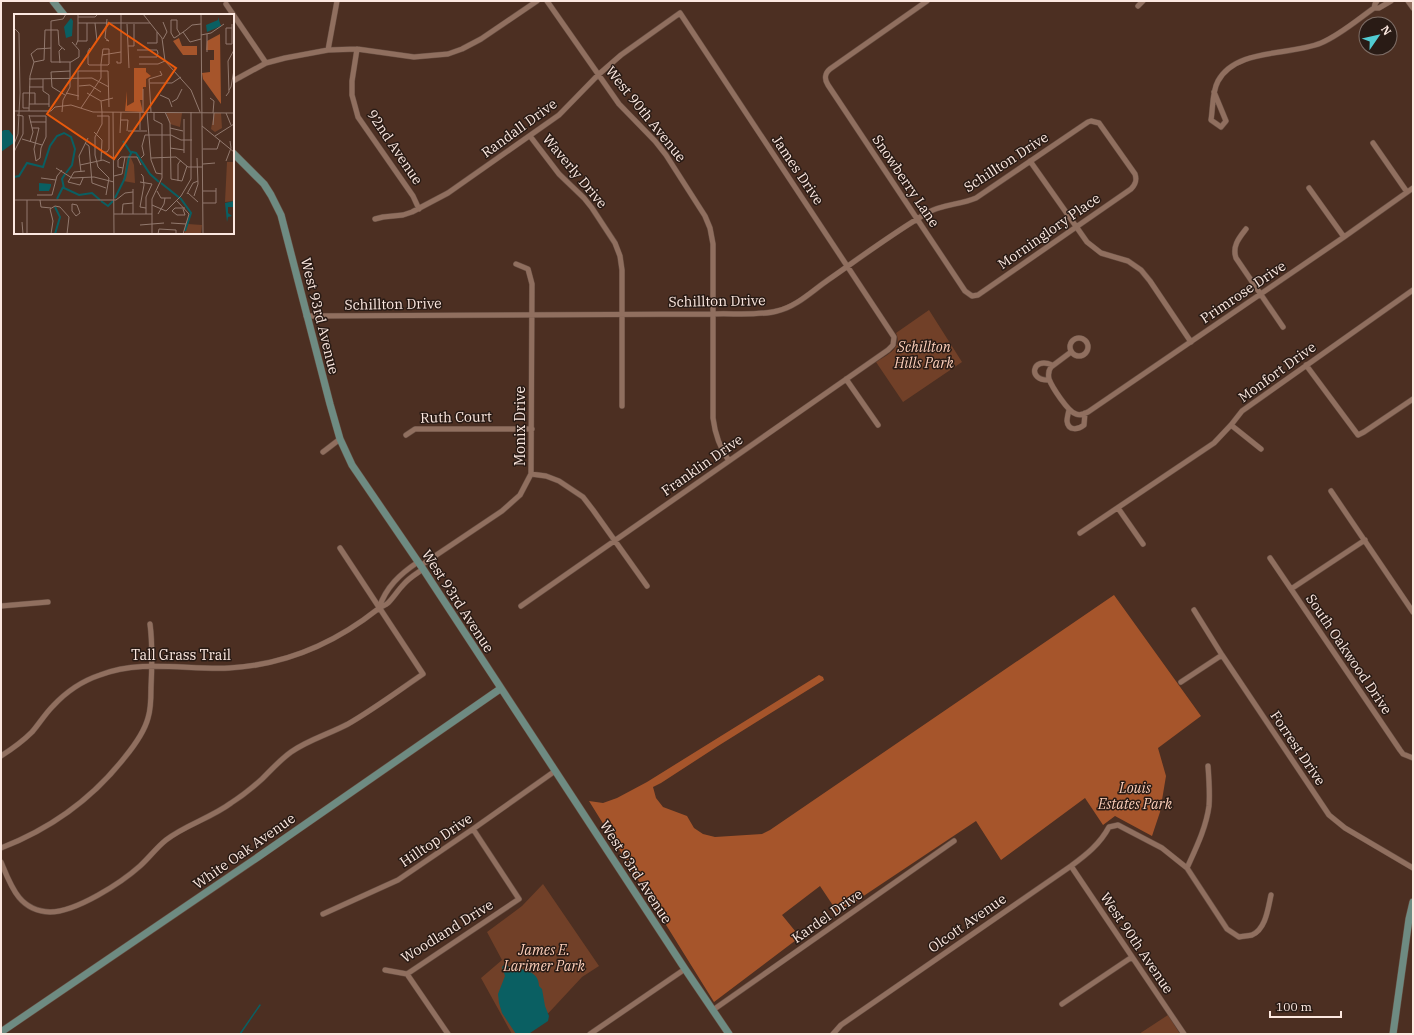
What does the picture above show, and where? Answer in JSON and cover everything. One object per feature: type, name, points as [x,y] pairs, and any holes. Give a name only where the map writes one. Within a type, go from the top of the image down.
[{"type":"street","points":[[53,1],[63,14]]},
{"type":"street","points":[[328,50],[338,1]]},
{"type":"street","points":[[234,80],[266,63],[328,50],[357,49],[414,57],[448,54],[462,49],[481,39],[537,1]]},
{"type":"street","name":"West 90th Avenue","points":[[547,1],[619,104],[663,151],[706,216],[713,244],[714,423],[719,443],[729,461]]},
{"type":"street","name":"Snowberry Lane","points":[[927,1],[830,69],[825,76],[828,85],[965,291],[972,296]]},
{"type":"street","points":[[1138,6],[1143,1]]},
{"type":"street","points":[[1374,8],[1377,1]]},
{"type":"street","points":[[1214,92],[1226,122],[1221,127],[1211,120],[1214,92],[1218,81],[1227,70],[1238,62],[1249,57],[1297,50],[1320,43],[1337,34],[1374,8],[1379,8],[1391,1]]},
{"type":"street","points":[[1408,1],[1413,8]]},
{"type":"street","points":[[226,4],[233,14]]},
{"type":"street","name":"Randall Drive","points":[[375,219],[402,215],[419,209],[448,193],[563,112],[598,75],[625,52],[680,13]]},
{"type":"street","name":"James Drive","points":[[680,13],[892,333],[894,341]]},
{"type":"street","points":[[234,16],[266,63]]},
{"type":"street","name":"92nd Avenue","points":[[357,49],[352,95],[358,116],[413,196],[419,209]]},
{"type":"street","name":"Schillton Drive","points":[[306,316],[767,313],[778,311],[793,305],[918,219],[938,208],[976,198],[1088,122],[1095,121],[1102,127],[1135,174],[1136,182]]},
{"type":"street","name":"Waverly Drive","points":[[530,136],[559,174],[588,202],[619,251],[622,266],[623,313],[622,406]]},
{"type":"street","points":[[1373,143],[1407,192]]},
{"type":"street","name":"West 93rd Avenue","points":[[234,154],[264,184],[281,215],[306,316],[340,439],[352,465],[729,1034]]},
{"type":"street","points":[[1030,161],[1087,242],[1095,249],[1106,255],[1128,261],[1141,270],[1191,342]]},
{"type":"street","name":"Morninglory Place","points":[[972,296],[980,294],[1131,189],[1136,182]]},
{"type":"street","points":[[1309,188],[1344,237]]},
{"type":"street","name":"Primrose Drive","points":[[1071,352],[1052,366],[1044,363],[1037,365],[1035,373],[1038,378],[1042,380],[1049,380],[1069,410],[1067,422],[1074,429],[1084,425],[1085,413],[1191,342],[1413,188]]},
{"type":"street","points":[[1246,229],[1239,237],[1235,245],[1234,253],[1238,263],[1283,327]]},
{"type":"street","name":"Monix Drive","points":[[420,566],[502,511],[520,495],[532,474],[532,284],[528,269],[516,264]]},
{"type":"street","name":"Monfort Drive","points":[[1080,533],[1214,443],[1242,411],[1413,290]]},
{"type":"street","name":"Franklin Drive","points":[[521,606],[888,350],[894,341]]},
{"type":"street","points":[[1306,365],[1358,435],[1413,399]]},
{"type":"street","points":[[1049,380],[1048,373],[1052,366]]},
{"type":"street","points":[[846,379],[878,425]]},
{"type":"street","points":[[1069,410],[1078,415],[1085,413]]},
{"type":"street","points":[[1231,425],[1261,449]]},
{"type":"street","name":"Ruth Court","points":[[406,435],[415,429],[532,429]]},
{"type":"street","points":[[323,452],[340,439]]},
{"type":"street","points":[[532,474],[546,476],[559,481],[583,497],[647,586]]},
{"type":"street","points":[[1331,491],[1413,612]]},
{"type":"street","points":[[1118,508],[1143,544]]},
{"type":"street","points":[[1291,589],[1365,540]]},
{"type":"street","points":[[1,862],[11,886],[19,898],[31,907],[45,912],[60,911],[79,904],[118,883],[140,866],[166,841],[176,834],[230,804],[255,785],[291,752],[348,724],[423,674],[340,548]]},
{"type":"street","name":"South Oakwood Drive","points":[[1270,558],[1400,750],[1403,754],[1413,758]]},
{"type":"street","name":"Tall Grass Trail","points":[[379,608],[382,599],[399,576],[420,566]]},
{"type":"street","name":"Tall Grass Trail","points":[[1,756],[32,732],[53,706],[66,694],[78,685],[99,675],[120,668],[138,666],[224,668],[252,666],[273,662],[310,650],[358,624],[388,603],[420,566]]},
{"type":"street","points":[[1,606],[48,602]]},
{"type":"street","name":"Forrest Drive","points":[[1194,610],[1222,655],[1329,815],[1345,828],[1413,868]]},
{"type":"street","points":[[1,848],[35,833],[73,808],[96,789],[119,764],[137,740],[148,719],[150,707],[152,666],[150,624]]},
{"type":"street","points":[[1181,682],[1222,655]]},
{"type":"street","name":"White Oak Avenue","points":[[1,1032],[500,689]]},
{"type":"street","points":[[1208,766],[1210,784],[1209,807],[1200,841],[1187,868],[1227,929],[1239,937],[1252,934],[1260,929],[1267,914],[1272,896]]},
{"type":"street","name":"Hilltop Drive","points":[[323,914],[398,880],[555,771]]},
{"type":"street","name":"Olcott Avenue","points":[[833,1034],[841,1025],[1090,852],[1109,827],[1118,825],[1162,848],[1187,868]]},
{"type":"street","name":"Woodland Drive","points":[[385,970],[407,974],[519,899],[473,829]]},
{"type":"street","name":"Kardel Drive","points":[[713,1010],[954,841]]},
{"type":"street","name":"West 90th Avenue","points":[[1071,866],[1184,1034]]},
{"type":"street","points":[[1393,1034],[1408,924],[1413,902]]},
{"type":"street","points":[[1062,1004],[1132,957]]},
{"type":"street","points":[[590,1034],[685,969]]},
{"type":"street","points":[[407,974],[448,1034]]},
{"type":"green space","name":"Schillton Hills Park","points":[[929,310],[962,362],[903,402],[876,362],[889,354],[896,347],[898,338],[896,333]]},
{"type":"green space","name":"Louis Estates Park","points":[[1114,595],[1201,716],[1158,748],[1166,776],[1160,812],[1152,836],[1115,816],[1103,825],[1085,798],[1001,860],[976,821],[838,913],[820,886],[782,915],[800,937],[714,1002],[589,801],[603,803],[617,798],[647,782],[819,675],[823,677],[824,680],[653,787],[656,798],[663,807],[687,816],[694,828],[703,834],[715,837],[762,834]]},
{"type":"green space","name":"James E. Larimer Park","points":[[543,884],[599,966],[582,977],[529,1034],[512,1034],[481,978],[502,960],[487,932],[522,906]]},
{"type":"green space","points":[[1168,1015],[1180,1034],[1139,1034]]},
{"type":"water","points":[[4,130],[9,130],[14,137],[14,143],[1,152],[1,132]]},
{"type":"water","points":[[507,965],[510,968],[529,971],[536,977],[539,986],[542,989],[545,1006],[549,1016],[548,1021],[530,1033],[516,1034],[502,1013],[498,994],[505,976],[502,967]]},
{"type":"waterway","points":[[240,1034],[260,1005]]}]
